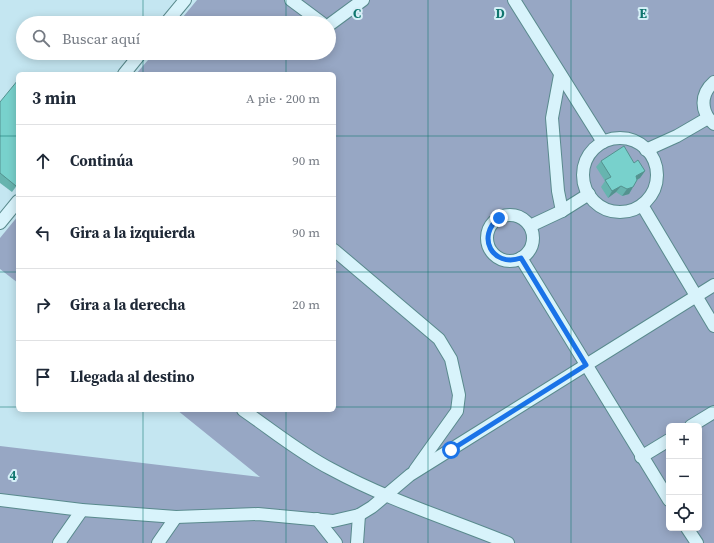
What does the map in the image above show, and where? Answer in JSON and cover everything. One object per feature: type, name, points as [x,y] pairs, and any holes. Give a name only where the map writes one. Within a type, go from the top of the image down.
[{"type":"lane","points":[[172,16],[185,0]]},
{"type":"lane","points":[[291,0],[313,16]]},
{"type":"lane","points":[[336,20],[363,0]]},
{"type":"lane","points":[[514,0],[603,142]]},
{"type":"lane","points":[[126,72],[135,60]]},
{"type":"lane","points":[[560,75],[552,118],[558,191],[562,210]]},
{"type":"lane","points":[[646,150],[711,121],[704,111],[704,95],[714,82]]},
{"type":"lane","points":[[619,138],[638,143],[646,150],[652,156],[656,168],[656,184],[649,199],[642,205],[630,211],[614,212],[600,206],[589,194],[583,177],[585,163],[593,150],[603,142],[619,138]]},
{"type":"lane","points":[[530,226],[589,194]]},
{"type":"lane","points":[[0,223],[16,203]]},
{"type":"lane","points":[[642,205],[714,326]]},
{"type":"lane","points":[[506,215],[520,217],[530,226],[533,233],[531,248],[521,258],[507,260],[495,254],[488,242],[490,228],[494,222],[506,215]]},
{"type":"lane","points":[[336,252],[439,338],[451,359],[459,395],[457,411],[410,476]]},
{"type":"lane","points":[[521,258],[666,495]]},
{"type":"lane","points":[[0,500],[82,510],[176,517],[258,514],[333,521],[359,515],[410,476],[714,285]]},
{"type":"lane","points":[[246,412],[312,458],[385,496],[506,543]]},
{"type":"lane","points":[[696,423],[714,412]]},
{"type":"lane","points":[[642,457],[666,442]]},
{"type":"lane","points":[[59,543],[82,510]]},
{"type":"lane","points":[[357,543],[359,515]]},
{"type":"lane","points":[[158,543],[176,517]]},
{"type":"lane","points":[[317,519],[336,543]]},
{"type":"lane","points":[[689,531],[697,543]]},
{"type":"shaded area","points":[[197,0],[714,0],[714,543],[0,543],[0,446],[260,477],[179,412],[336,412],[336,72],[138,72],[148,60],[336,60],[336,16],[184,16]]},
{"type":"shaded area","points":[[16,218],[16,281],[0,269],[0,238]]},
{"type":"building","points":[[16,82],[16,186],[0,173],[0,102]]},
{"type":"building","points":[[624,146],[634,163],[638,160],[645,171],[636,176],[637,180],[633,187],[627,189],[621,186],[612,191],[605,180],[611,177],[601,161]]},
{"type":"route","points":[[451,450],[586,365],[521,258],[514,260],[500,258],[490,248],[488,242],[490,228],[499,218]]}]
